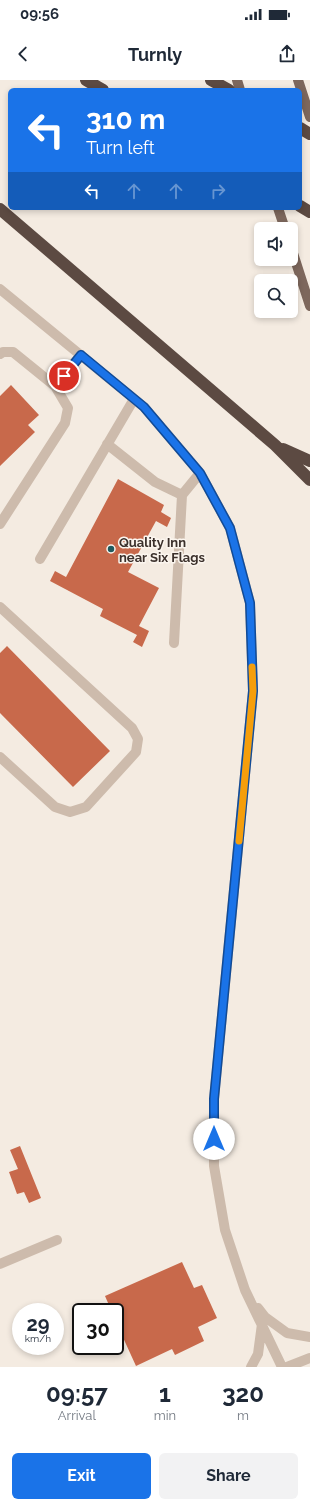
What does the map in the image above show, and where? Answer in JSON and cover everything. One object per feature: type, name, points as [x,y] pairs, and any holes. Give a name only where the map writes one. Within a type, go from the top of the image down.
[{"type":"highway","points":[[86,80],[100,88]]},
{"type":"highway","points":[[211,80],[225,88]]},
{"type":"highway","points":[[0,209],[275,445],[310,480]]},
{"type":"highway","points":[[275,445],[310,461]]},
{"type":"main road","points":[[302,92],[310,117]]},
{"type":"main road","points":[[279,210],[283,222]]},
{"type":"main road","points":[[297,266],[310,306]]},
{"type":"street","points":[[0,289],[144,407],[200,473],[230,528],[250,603],[253,691],[214,1099],[214,1166],[225,1230],[245,1290],[282,1367]]},
{"type":"street","points":[[0,354],[4,352],[13,352],[55,386],[68,408],[65,423],[0,524]]},
{"type":"street","points":[[55,386],[81,355]]},
{"type":"street","points":[[40,559],[134,399]]},
{"type":"street","points":[[107,444],[156,482],[182,495]]},
{"type":"street","points":[[174,642],[182,495],[200,473]]},
{"type":"street","points":[[0,607],[132,728],[138,739],[136,752],[86,807],[70,812],[55,807],[0,757]]},
{"type":"street","points":[[0,1264],[57,1240]]},
{"type":"street","points":[[245,1290],[265,1317],[287,1333],[310,1337]]},
{"type":"street","points":[[251,1367],[258,1354],[262,1324]]},
{"type":"street","points":[[287,1367],[310,1358]]},
{"type":"building","points":[[11,385],[39,415],[28,425],[35,432],[0,466],[0,396]]},
{"type":"building","name":"Quality Inn near Six Flags","points":[[118,479],[164,505],[161,512],[171,518],[167,527],[156,521],[128,572],[159,588],[139,626],[149,631],[142,647],[133,642],[137,635],[100,616],[103,609],[50,581],[55,571],[66,577]]},
{"type":"building","points":[[7,646],[110,751],[73,787],[0,713],[0,653]]},
{"type":"building","points":[[20,1146],[41,1198],[29,1203],[24,1192],[17,1194],[9,1172],[18,1169],[10,1150]]},
{"type":"building","points":[[182,1262],[194,1288],[202,1285],[217,1318],[198,1327],[204,1341],[175,1355],[172,1349],[136,1366],[124,1340],[124,1303],[108,1303],[105,1296]]},
{"type":"slow traffic","points":[[239,841],[253,691],[252,667]]},
{"type":"place","name":"Quality Inn near Six Flags","points":[[111,549]]},
{"type":"route","points":[[64,376],[81,355],[144,407],[200,473],[230,528],[250,603],[253,691],[214,1099],[214,1139]]}]
